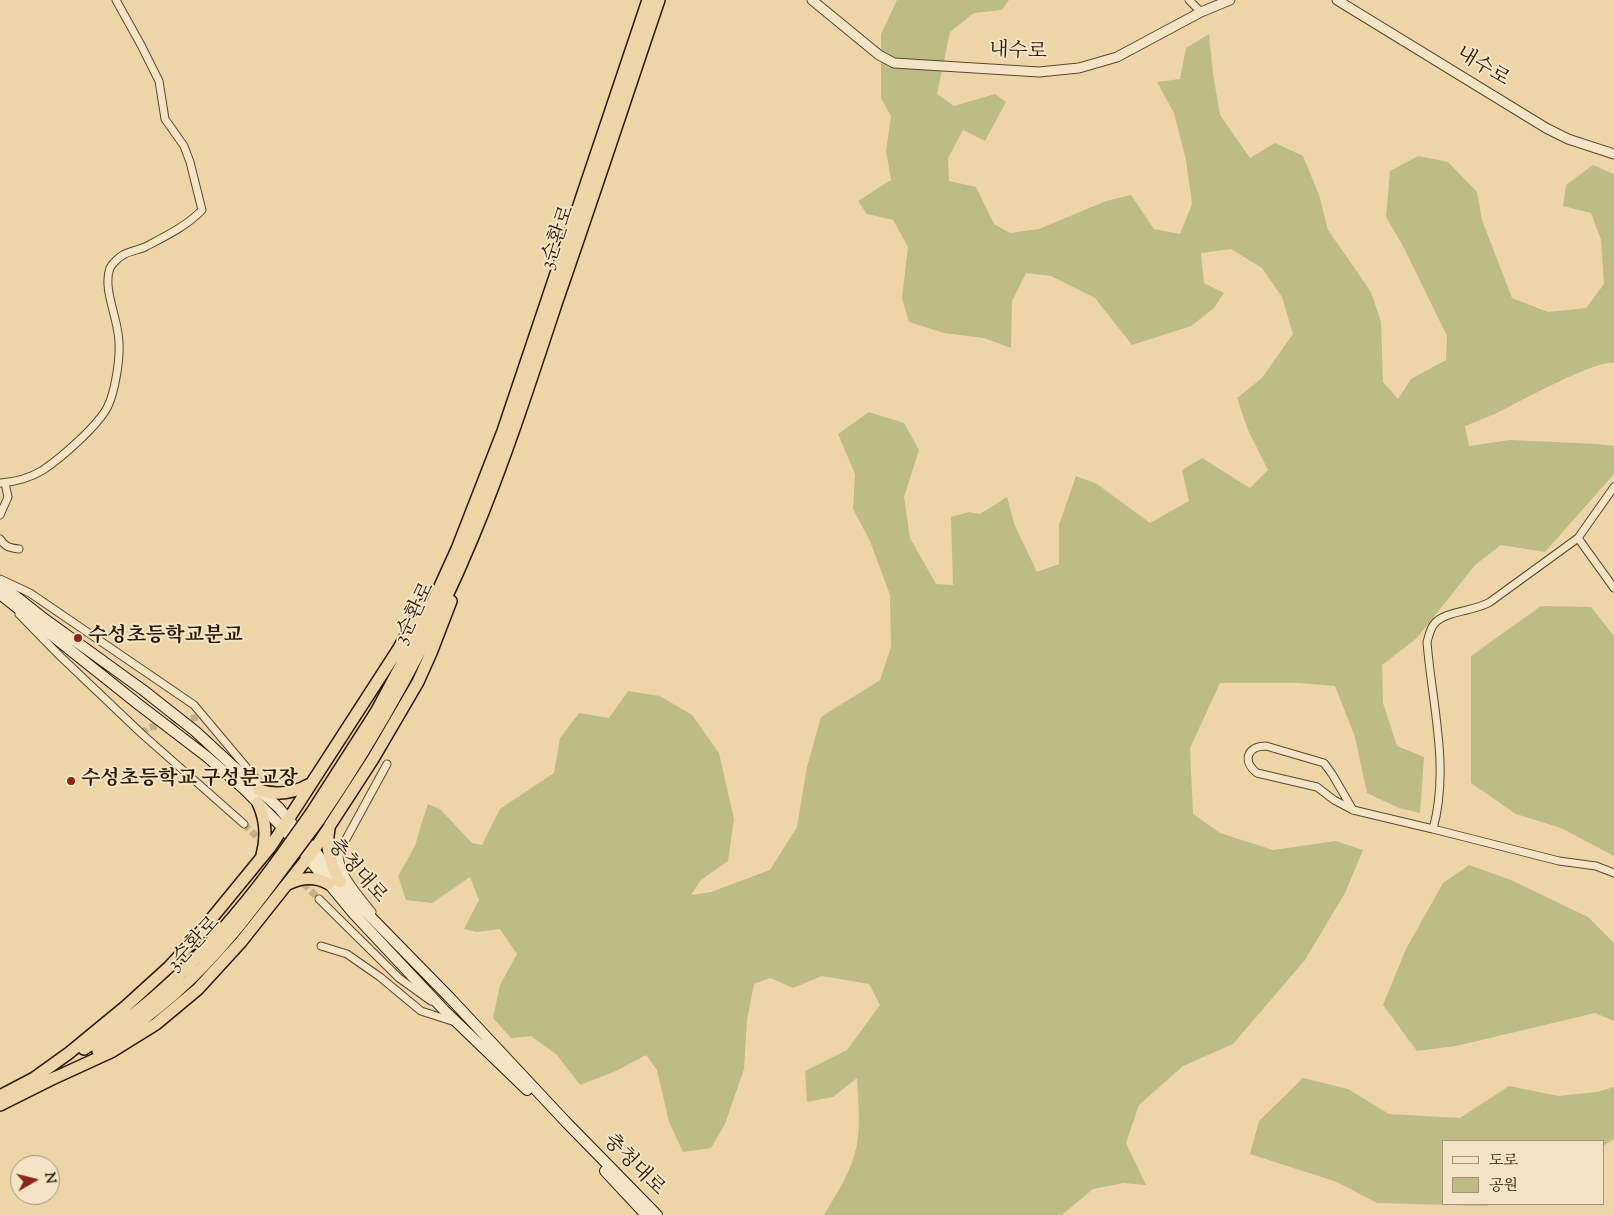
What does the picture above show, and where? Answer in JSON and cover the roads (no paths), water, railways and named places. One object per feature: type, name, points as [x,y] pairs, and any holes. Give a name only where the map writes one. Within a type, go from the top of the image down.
[{"type":"highway","name":"3순환로","points":[[315,816],[397,674],[424,621],[466,525],[506,423],[648,0]]},
{"type":"highway","name":"3순환로","points":[[0,1105],[80,1063],[175,994],[222,946],[364,750],[411,666],[454,580],[488,498],[535,368],[659,0]]},
{"type":"highway","points":[[50,1080],[111,1052],[136,1038],[178,1006],[216,971],[298,870],[322,838],[373,759],[418,682],[442,625],[488,498]]},
{"type":"highway","points":[[30,1081],[97,1031],[169,967],[194,940],[271,846],[411,629],[466,525]]},
{"type":"highway","points":[[259,790],[285,793],[312,783]]},
{"type":"highway","points":[[258,803],[264,822],[265,833],[260,859]]},
{"type":"highway","points":[[288,820],[322,838]]},
{"type":"highway","points":[[286,884],[306,878],[335,883],[328,836],[331,824]]},
{"type":"highway","points":[[271,846],[298,870]]},
{"type":"highway","name":"3순환로","points":[[0,1096],[30,1081],[120,1025],[173,982],[218,935],[284,860]]},
{"type":"main road","name":"충청대로","points":[[0,584],[195,731],[259,790],[288,820],[310,854],[335,883],[394,940],[565,1122],[657,1215]]},
{"type":"main road","name":"충청대로","points":[[2,596],[206,756],[258,803],[288,820]]},
{"type":"main road","name":"충청대로","points":[[335,883],[353,913],[455,1022],[564,1124],[646,1215]]},
{"type":"street","points":[[0,515],[8,497],[3,483],[28,478],[43,470],[97,423],[108,407],[115,385],[120,343],[108,285],[111,266],[122,255],[143,247],[194,219],[202,210],[184,146],[165,119],[159,81],[116,0]]},
{"type":"street","name":"내수로","points":[[812,0],[879,56],[894,63],[1022,72],[1064,71],[1105,61],[1127,52],[1201,12],[1230,0]]},
{"type":"street","points":[[1189,0],[1201,12]]},
{"type":"street","name":"내수로","points":[[1337,0],[1546,128],[1568,139],[1614,154]]},
{"type":"street","points":[[1433,829],[1439,797],[1441,771],[1427,642],[1430,631],[1435,622],[1444,617],[1484,606],[1578,538],[1614,487]]},
{"type":"street","points":[[1578,538],[1614,588]]},
{"type":"street","points":[[0,540],[10,548],[19,549]]},
{"type":"street","points":[[0,580],[30,593],[194,704],[257,780],[259,790]]},
{"type":"street","points":[[2,596],[33,630],[142,734],[244,824]]},
{"type":"street","points":[[1353,810],[1324,763],[1266,746],[1257,746],[1250,752],[1248,760],[1251,768],[1257,773],[1317,787],[1334,800],[1353,810],[1559,860],[1596,866],[1614,873]]},
{"type":"street","points":[[388,764],[345,838],[339,852],[339,861],[356,891],[394,940]]},
{"type":"street","points":[[320,899],[399,978],[444,1010]]},
{"type":"street","points":[[321,946],[347,954],[380,977],[421,1011],[455,1022]]},
{"type":"tunnel","points":[[142,734],[147,728],[203,716]]},
{"type":"tunnel","points":[[244,824],[319,899]]},
{"type":"place","name":"수성초등학교분교","points":[[78,638]]},
{"type":"place","name":"수성초등학교 구성분교장","points":[[71,781]]}]
